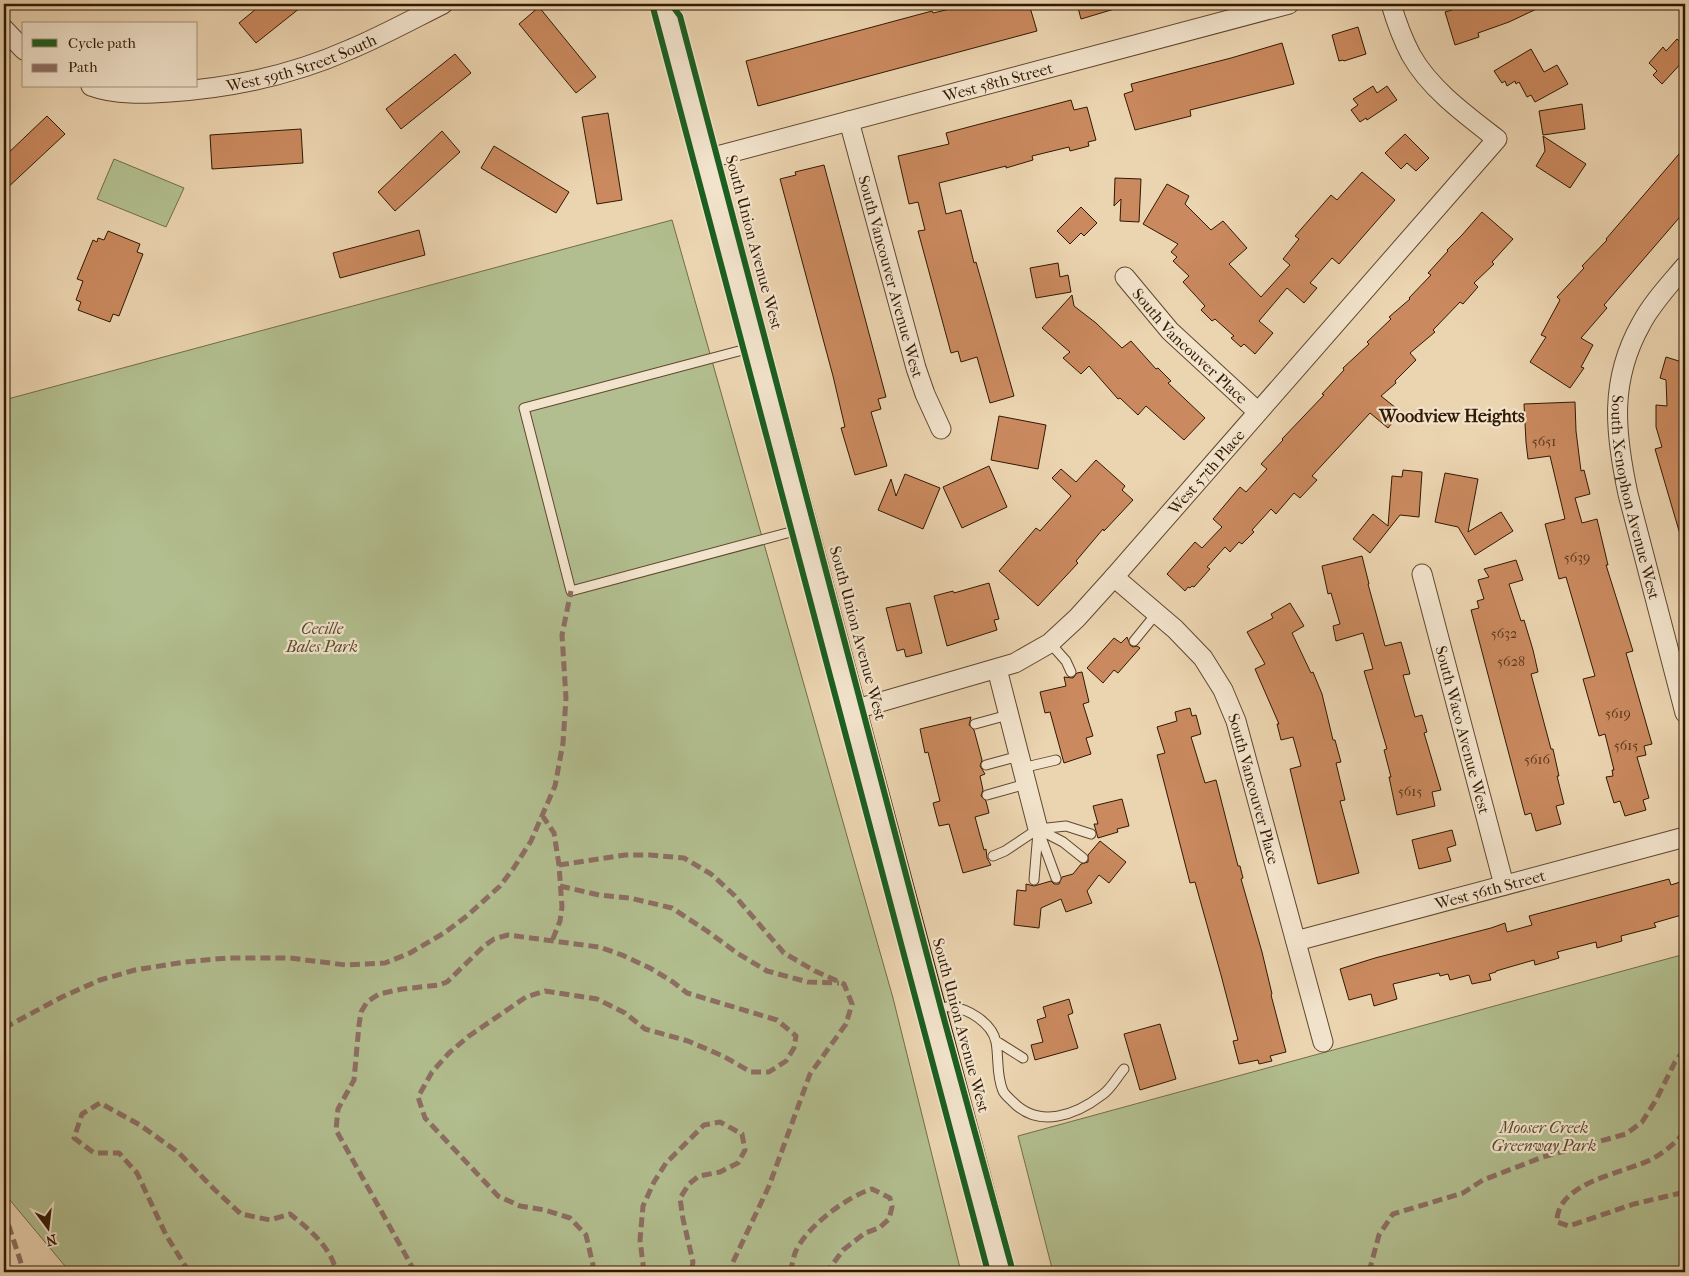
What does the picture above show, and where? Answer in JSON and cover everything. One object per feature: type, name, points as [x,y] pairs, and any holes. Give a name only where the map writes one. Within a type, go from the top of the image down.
[{"type":"street","name":"West 59th Street South","points":[[96,88],[140,94],[237,84],[273,76],[347,51],[443,4]]},
{"type":"street","name":"South Union Avenue West","points":[[665,4],[1002,1272]]},
{"type":"street","name":"West 58th Street","points":[[706,159],[1289,4]]},
{"type":"street","name":"West 57th Place","points":[[853,710],[997,670],[1015,663],[1050,643],[1077,618],[1496,139],[1450,100],[1423,72],[1402,37],[1390,4]]},
{"type":"street","points":[[4,28],[22,48]]},
{"type":"street","name":"South Vancouver Avenue West","points":[[849,121],[916,368],[925,394],[941,429]]},
{"type":"street","name":"South Xenophon Avenue West","points":[[1685,266],[1651,308],[1641,324],[1627,358],[1619,388],[1616,411],[1622,466],[1628,494],[1685,713]]},
{"type":"street","name":"South Vancouver Place","points":[[1125,277],[1170,331],[1258,412]]},
{"type":"street","name":"South Waco Avenue West","points":[[1422,574],[1504,885]]},
{"type":"street","name":"South Vancouver Place","points":[[1114,576],[1174,629],[1203,658],[1223,690],[1236,721],[1323,1042]]},
{"type":"street","points":[[997,670],[1038,829]]},
{"type":"street","name":"West 56th Street","points":[[1296,941],[1685,837]]},
{"type":"lane","points":[[1684,4],[1685,9]]},
{"type":"lane","points":[[756,346],[524,408],[571,592],[805,529]]},
{"type":"lane","points":[[1134,641],[1156,614]]},
{"type":"lane","points":[[1050,643],[1066,661],[1071,672]]},
{"type":"lane","points":[[975,724],[1008,715]]},
{"type":"lane","points":[[986,765],[1022,769],[1056,760]]},
{"type":"lane","points":[[987,795],[1022,769]]},
{"type":"lane","points":[[993,856],[1005,851],[1038,829],[1066,826],[1091,834]]},
{"type":"lane","points":[[1038,829],[1063,842],[1083,858]]},
{"type":"lane","points":[[1038,829],[1056,878]]},
{"type":"lane","points":[[1034,880],[1038,829]]},
{"type":"lane","points":[[933,1011],[949,1006],[970,1012],[987,1026],[996,1040],[1023,1058]]},
{"type":"lane","points":[[996,1040],[1003,1092],[1022,1111],[1040,1117],[1058,1116],[1079,1110],[1104,1094],[1124,1069]]},
{"type":"green space","points":[[114,159],[184,188],[166,227],[97,199]]},
{"type":"green space","name":"Cecille Bales Park","points":[[672,220],[893,998],[961,1272],[70,1272],[4,1193],[4,400]]},
{"type":"green space","name":"Mooser Creek Greenway Park","points":[[1685,954],[1685,1272],[1053,1272],[1018,1136]]},
{"type":"building","points":[[262,4],[305,4],[256,43],[239,23]]},
{"type":"building","points":[[971,4],[1029,4],[1037,31],[758,106],[746,61],[932,11],[933,13]]},
{"type":"building","points":[[1077,4],[1121,4],[1121,7],[1081,19]]},
{"type":"building","points":[[1450,4],[1547,4],[1509,22],[1478,33],[1479,37],[1455,45],[1445,12],[1452,10]]},
{"type":"building","points":[[539,7],[596,77],[576,93],[519,24]]},
{"type":"building","points":[[1358,27],[1366,54],[1339,61],[1332,35]]},
{"type":"building","points":[[1677,39],[1685,46],[1685,59],[1662,84],[1653,75],[1657,71],[1649,63],[1663,47],[1666,51]]},
{"type":"building","points":[[1282,43],[1294,84],[1190,110],[1191,116],[1135,130],[1124,94],[1133,91],[1131,84]]},
{"type":"building","points":[[1531,49],[1544,72],[1557,65],[1568,84],[1535,102],[1531,95],[1527,97],[1519,82],[1516,84],[1515,81],[1507,86],[1505,81],[1502,83],[1494,71]]},
{"type":"building","points":[[455,54],[471,73],[401,129],[386,109]]},
{"type":"building","points":[[1373,86],[1377,93],[1387,86],[1397,100],[1367,120],[1366,118],[1360,122],[1351,110],[1358,105],[1353,99]]},
{"type":"building","points":[[1071,100],[1074,110],[1087,107],[1096,140],[1088,142],[1089,146],[1070,151],[1069,147],[1032,156],[1033,160],[1006,168],[1006,166],[939,183],[946,214],[961,210],[974,263],[976,262],[1014,396],[990,403],[977,357],[961,362],[958,351],[951,353],[918,231],[925,230],[918,202],[909,204],[898,156],[949,144],[946,133]]},
{"type":"building","points":[[1582,104],[1585,129],[1543,135],[1539,111]]},
{"type":"building","points":[[608,113],[622,200],[597,204],[582,117]]},
{"type":"building","points":[[47,116],[65,134],[4,191],[4,157]]},
{"type":"building","points":[[301,129],[303,163],[212,169],[210,135]]},
{"type":"building","points":[[442,131],[460,152],[395,211],[378,192]]},
{"type":"building","points":[[1405,134],[1429,158],[1416,171],[1407,163],[1401,169],[1385,153]]},
{"type":"building","points":[[1543,136],[1586,164],[1570,188],[1536,166],[1545,151]]},
{"type":"building","points":[[494,146],[569,192],[556,213],[481,168]]},
{"type":"building","points":[[1685,147],[1685,211],[1604,305],[1607,308],[1581,338],[1593,345],[1581,367],[1584,368],[1570,388],[1530,362],[1546,337],[1541,335],[1560,300],[1557,297],[1584,268],[1582,266],[1607,240]]},
{"type":"building","points":[[824,165],[886,397],[878,399],[881,409],[871,412],[887,466],[855,475],[841,428],[845,427],[833,376],[780,179],[796,175],[795,172]]},
{"type":"building","points":[[1362,172],[1395,200],[1339,264],[1332,258],[1310,283],[1317,288],[1304,303],[1287,288],[1259,321],[1273,333],[1255,354],[1244,344],[1241,347],[1231,338],[1234,336],[1215,319],[1212,321],[1201,310],[1205,306],[1183,282],[1189,276],[1173,261],[1177,257],[1171,252],[1178,244],[1143,224],[1167,184],[1189,196],[1185,204],[1211,230],[1223,221],[1247,248],[1229,264],[1261,297],[1290,265],[1283,259],[1299,239],[1295,236],[1331,195],[1337,200]]},
{"type":"building","points":[[1115,178],[1141,179],[1139,222],[1120,221],[1121,199],[1114,206]]},
{"type":"building","points":[[1081,207],[1097,223],[1084,236],[1081,233],[1070,244],[1057,231]]},
{"type":"building","points":[[1482,212],[1513,239],[1492,262],[1494,264],[1474,283],[1478,287],[1463,304],[1460,302],[1433,330],[1435,332],[1410,353],[1416,360],[1395,381],[1396,383],[1381,396],[1401,412],[1388,428],[1370,413],[1312,476],[1317,480],[1300,498],[1294,493],[1276,514],[1271,509],[1252,530],[1254,532],[1242,544],[1239,542],[1230,552],[1225,547],[1207,567],[1210,569],[1194,587],[1188,587],[1185,591],[1167,574],[1195,542],[1202,548],[1222,527],[1213,519],[1240,487],[1246,492],[1267,469],[1261,464],[1324,395],[1322,394],[1344,370],[1343,368],[1369,344],[1367,342],[1391,319],[1389,317],[1410,299],[1431,275],[1428,273],[1447,250]]},
{"type":"building","points":[[419,230],[425,255],[340,278],[333,253]]},
{"type":"building","points":[[108,231],[140,244],[137,252],[143,254],[119,316],[113,314],[110,322],[78,310],[81,302],[76,300],[83,281],[77,279],[93,240],[97,242],[98,238],[104,240]]},
{"type":"building","points":[[1058,263],[1060,277],[1068,275],[1071,292],[1036,298],[1030,268]]},
{"type":"building","points":[[1072,295],[1074,306],[1096,323],[1122,348],[1131,341],[1156,369],[1158,368],[1171,381],[1168,383],[1205,418],[1184,440],[1146,406],[1138,415],[1120,398],[1118,399],[1089,366],[1081,374],[1063,358],[1070,352],[1042,328]]},
{"type":"building","points":[[1666,357],[1685,363],[1685,541],[1682,541],[1655,449],[1662,447],[1656,427],[1656,405],[1667,406],[1666,380],[1660,378]]},
{"type":"building","points":[[1575,402],[1576,431],[1581,471],[1584,470],[1590,494],[1575,498],[1582,523],[1597,519],[1608,565],[1606,565],[1633,651],[1626,653],[1652,744],[1644,746],[1646,755],[1637,757],[1649,798],[1643,800],[1646,810],[1625,816],[1620,801],[1614,803],[1606,777],[1613,776],[1612,770],[1614,770],[1605,734],[1599,736],[1583,679],[1595,676],[1566,577],[1559,579],[1545,524],[1565,519],[1550,456],[1528,459],[1524,404]]},
{"type":"building","points":[[999,416],[1046,425],[1038,469],[991,460]]},
{"type":"building","points":[[1096,460],[1125,486],[1122,490],[1133,500],[1104,531],[1103,529],[1076,561],[1078,563],[1038,606],[999,571],[1036,528],[1040,531],[1071,496],[1052,478],[1061,469],[1076,482]]},
{"type":"building","points":[[989,466],[1007,507],[962,528],[943,487]]},
{"type":"building","points":[[1403,470],[1422,472],[1419,517],[1400,515],[1370,553],[1353,539],[1373,514],[1388,526],[1392,476],[1402,477]]},
{"type":"building","points":[[1445,473],[1478,479],[1468,532],[1501,512],[1513,531],[1475,555],[1458,527],[1435,522]]},
{"type":"building","points":[[905,474],[940,488],[923,529],[878,510],[891,479],[896,496]]},
{"type":"building","points":[[1362,556],[1385,646],[1401,642],[1410,674],[1403,675],[1415,717],[1422,715],[1427,732],[1424,733],[1441,790],[1432,792],[1435,806],[1397,815],[1389,777],[1391,777],[1384,750],[1387,749],[1364,671],[1373,669],[1363,633],[1336,641],[1333,626],[1340,624],[1331,593],[1328,594],[1322,566]]},
{"type":"building","points":[[1516,560],[1523,580],[1509,584],[1521,621],[1524,620],[1533,650],[1538,672],[1531,674],[1551,749],[1553,749],[1564,804],[1556,806],[1561,824],[1536,831],[1531,813],[1525,815],[1471,610],[1479,608],[1477,601],[1484,599],[1478,580],[1489,577],[1484,569]]},
{"type":"building","points":[[989,583],[999,619],[994,620],[997,630],[947,646],[934,596],[953,591],[954,593]]},
{"type":"building","points":[[910,603],[922,653],[906,657],[904,649],[897,651],[886,608]]},
{"type":"building","points":[[1290,603],[1304,626],[1292,633],[1311,673],[1313,672],[1322,694],[1333,740],[1335,740],[1341,762],[1336,763],[1345,800],[1340,801],[1359,873],[1318,884],[1290,769],[1301,766],[1293,737],[1281,740],[1277,724],[1279,724],[1255,669],[1265,664],[1247,632],[1273,618],[1271,614]]},
{"type":"building","points":[[1127,637],[1130,645],[1140,648],[1118,673],[1114,670],[1103,683],[1087,668],[1114,638],[1121,643]]},
{"type":"building","points":[[1082,672],[1089,702],[1083,704],[1093,736],[1086,738],[1091,754],[1064,763],[1050,712],[1045,713],[1040,692],[1066,686],[1064,677],[1073,678],[1077,673]]},
{"type":"building","points":[[1190,708],[1192,716],[1196,715],[1201,734],[1191,737],[1205,783],[1216,780],[1238,866],[1240,866],[1243,878],[1241,879],[1262,952],[1286,1052],[1270,1056],[1272,1061],[1259,1064],[1258,1060],[1239,1064],[1233,1041],[1238,1040],[1221,975],[1195,882],[1190,883],[1157,755],[1165,753],[1157,727],[1177,721],[1175,712]]},
{"type":"building","points":[[971,717],[969,725],[974,730],[982,760],[980,766],[985,774],[980,776],[983,790],[981,796],[986,801],[989,813],[975,817],[984,850],[986,849],[987,858],[991,865],[963,873],[949,824],[939,826],[933,803],[940,801],[928,752],[925,753],[920,729]]},
{"type":"building","points":[[1122,799],[1129,826],[1117,829],[1118,832],[1098,838],[1094,824],[1098,824],[1093,806]]},
{"type":"building","points":[[1452,830],[1456,845],[1447,848],[1451,861],[1419,869],[1412,840]]},
{"type":"building","points":[[1100,841],[1126,862],[1109,883],[1099,875],[1087,891],[1092,903],[1066,912],[1061,899],[1041,908],[1039,928],[1014,925],[1017,890],[1026,891],[1026,884],[1034,886],[1051,881],[1054,884],[1059,884],[1062,877],[1073,874],[1081,864],[1088,862],[1088,855]]},
{"type":"building","points":[[1669,879],[1671,885],[1680,882],[1685,900],[1685,914],[1654,923],[1656,927],[1621,936],[1622,941],[1597,948],[1596,942],[1557,952],[1559,958],[1535,965],[1534,960],[1496,971],[1489,974],[1491,980],[1472,984],[1469,975],[1450,980],[1448,974],[1440,976],[1439,973],[1393,984],[1397,999],[1374,1006],[1371,994],[1349,1000],[1340,969],[1505,923],[1507,932],[1532,925],[1529,916]]},
{"type":"building","points":[[1069,999],[1073,1013],[1068,1015],[1078,1048],[1035,1060],[1031,1045],[1043,1042],[1037,1020],[1046,1017],[1043,1007]]},
{"type":"building","points":[[1160,1024],[1176,1079],[1140,1090],[1124,1034]]},
{"type":"marked path","points":[[4,1028],[62,997],[100,980],[135,970],[227,958],[290,958],[346,965],[385,963],[410,953],[444,933],[468,915],[500,886],[513,869],[531,841],[555,786],[563,743],[566,698],[562,635],[571,591]]},
{"type":"marked path","points":[[542,815],[554,833],[559,865],[562,907],[560,921],[552,941]]},
{"type":"marked path","points":[[559,865],[625,855],[684,858],[711,874],[734,895],[784,953],[815,971],[844,984],[852,1004],[846,1024],[810,1074],[769,1186],[730,1272]]},
{"type":"marked path","points":[[560,886],[599,895],[630,898],[672,908],[737,953],[767,971],[808,982],[839,983]]},
{"type":"marked path","points":[[415,1272],[336,1130],[338,1109],[354,1080],[361,1012],[367,1002],[379,994],[402,989],[439,985],[447,982],[484,946],[494,939],[508,935],[599,947],[622,955],[650,968],[687,993],[777,1020],[796,1036],[794,1048],[786,1061],[769,1072],[751,1072],[723,1056],[688,1041],[645,1029],[625,1013],[597,999],[545,991],[526,997],[469,1036],[449,1053],[432,1072],[418,1097],[425,1118],[498,1196],[520,1206],[545,1210],[570,1218],[586,1235],[593,1265],[591,1272]]},
{"type":"marked path","points":[[1369,1272],[1379,1235],[1393,1214],[1463,1193],[1483,1180],[1543,1157],[1626,1134],[1642,1122],[1656,1100],[1675,1062],[1685,1049]]},
{"type":"marked path","points":[[189,1272],[166,1235],[137,1173],[119,1153],[94,1153],[74,1138],[82,1114],[100,1103],[140,1125],[179,1153],[241,1214],[270,1220],[290,1214],[325,1247],[334,1263],[336,1272]]},
{"type":"marked path","points":[[644,1272],[640,1240],[643,1206],[654,1182],[666,1163],[704,1125],[720,1122],[742,1134],[745,1150],[738,1163],[720,1172],[699,1176],[689,1184],[680,1198],[693,1262],[691,1272]]},
{"type":"marked path","points":[[1685,1132],[1670,1147],[1652,1159],[1580,1188],[1568,1197],[1560,1208],[1557,1222],[1569,1226],[1634,1204],[1685,1192]]},
{"type":"marked path","points":[[790,1272],[795,1253],[807,1234],[839,1206],[872,1189],[890,1198],[892,1207],[889,1219],[879,1228],[865,1233],[843,1250],[827,1272]]},
{"type":"marked path","points":[[4,1211],[24,1272]]},
{"type":"cycle path","points":[[652,4],[988,1272]]},
{"type":"cycle path","points":[[671,4],[680,16],[941,1008],[1013,1272]]},
{"type":"district","name":"Woodview Heights","points":[[1452,416]]}]
